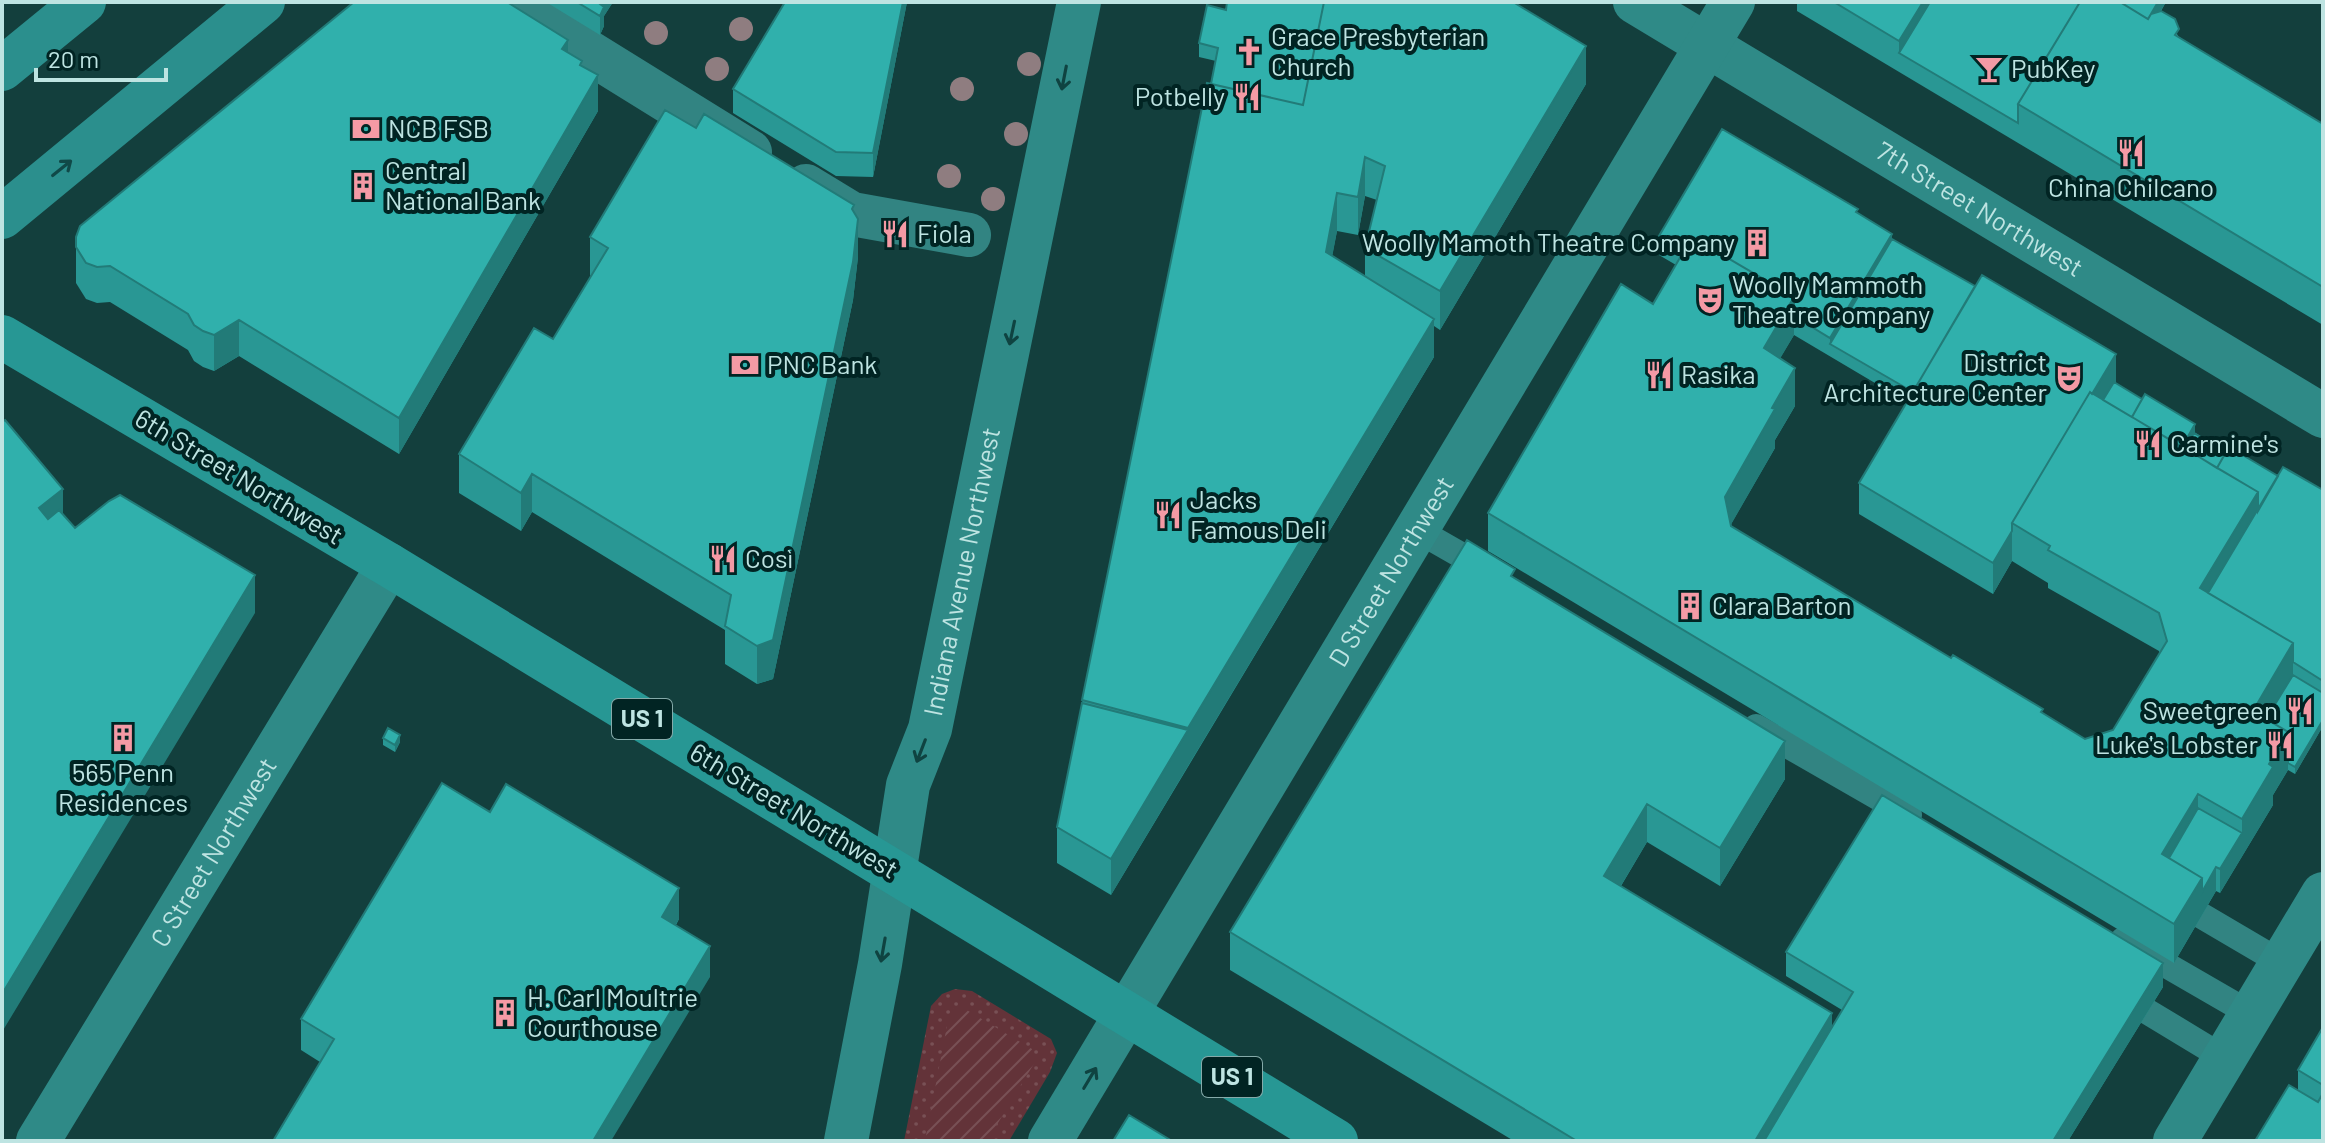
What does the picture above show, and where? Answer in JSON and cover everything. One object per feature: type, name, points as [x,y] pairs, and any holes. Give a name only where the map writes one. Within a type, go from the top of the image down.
[{"type":"highway","name":"6th Street Northwest","points":[[2,337],[389,565],[1336,1141]]},
{"type":"main road","points":[[2,69],[84,2]]},
{"type":"main road","points":[[2,217],[263,2]]},
{"type":"street","points":[[508,2],[852,214],[969,235]]},
{"type":"street","name":"Indiana Avenue Northwest","points":[[846,1141],[896,873],[908,785],[930,729],[1079,2]]},
{"type":"street","name":"7th Street Northwest","points":[[1635,2],[2323,416]]},
{"type":"street","name":"D Street Northwest","points":[[1050,1141],[1733,2]]},
{"type":"street","name":"C Street Northwest","points":[[38,1141],[389,565]]},
{"type":"street","points":[[2175,1141],[2320,905]]},
{"type":"lane","points":[[1417,530],[1502,579]]},
{"type":"lane","points":[[1733,714],[1924,824]]},
{"type":"lane","points":[[2202,916],[2282,963]]},
{"type":"lane","points":[[2101,927],[2251,1014]]},
{"type":"lane","points":[[2148,1012],[2224,1058]]},
{"type":"shaded area","points":[[955,989],[972,991],[1051,1039],[1057,1053],[1050,1072],[1009,1141],[904,1141],[931,1006],[942,994]]},
{"type":"shaded area","points":[[960,1006],[1032,1049],[1035,1062],[987,1141],[925,1141],[949,1015]]},
{"type":"building","name":"Central National Bank","points":[[354,2],[507,2],[568,40],[562,49],[582,61],[580,65],[598,75],[399,418],[239,320],[214,335],[203,331],[194,325],[188,314],[110,266],[97,267],[86,263],[76,247],[80,226]]},
{"type":"building","points":[[577,2],[601,2],[604,7],[600,16]]},
{"type":"building","points":[[785,2],[903,2],[873,153],[836,152],[733,89]]},
{"type":"building","points":[[1227,2],[1324,2],[1303,105],[1211,84],[1218,48],[1199,43],[1207,5],[1226,10]]},
{"type":"building","points":[[1324,2],[1513,2],[1586,46],[1440,291],[1365,248],[1385,166],[1365,157],[1358,197],[1337,193],[1326,252],[1434,319],[1188,728],[1082,700],[1207,83],[1303,105]]},
{"type":"building","points":[[1834,2],[1923,2],[1899,41]]},
{"type":"building","points":[[1930,2],[2080,2],[2018,104],[2018,123],[1899,53]]},
{"type":"building","points":[[2080,2],[2120,2],[2148,19],[2151,14],[2161,11],[2175,19],[2179,29],[2175,35],[2323,124],[2323,287],[2018,104]]},
{"type":"building","points":[[2120,2],[2158,2],[2148,19]]},
{"type":"building","points":[[665,110],[696,128],[704,114],[854,205],[852,209],[858,219],[853,262],[773,640],[757,646],[725,626],[731,595],[532,474],[521,493],[459,454],[534,328],[553,339],[608,248],[590,237]]},
{"type":"building","name":"Woolly Mamoth Theatre Company","points":[[1722,129],[1858,209],[1856,212],[1892,234],[1830,338],[1794,316],[1794,297],[1692,237],[1684,251],[1659,236]]},
{"type":"building","name":"Clara Barton","points":[[1692,237],[1794,297],[1764,348],[1795,368],[1725,497],[1731,526],[1951,658],[1953,655],[2043,709],[2041,712],[2085,739],[2113,730],[2167,641],[2159,613],[2048,550],[2050,546],[2012,523],[2090,392],[2258,492],[2200,588],[2293,643],[2253,711],[2288,732],[2269,764],[2273,767],[2242,819],[2198,794],[2162,854],[2202,878],[2174,924],[1488,513],[1621,284],[1653,304]]},
{"type":"building","points":[[1892,239],[1975,286],[1913,392],[1830,344]]},
{"type":"building","points":[[1982,275],[2116,354],[2012,523],[2012,531],[1993,563],[1859,483]]},
{"type":"building","points":[[2114,382],[2142,399],[2132,417],[2103,400]]},
{"type":"building","points":[[2145,394],[2195,424],[2182,447],[2132,417]]},
{"type":"building","points":[[5,420],[63,489],[39,508],[48,519],[59,510],[75,528],[120,495],[255,575],[2,994],[2,422]]},
{"type":"building","points":[[2194,433],[2226,452],[2217,468],[2185,448]]},
{"type":"building","points":[[2229,447],[2278,476],[2258,511],[2258,492],[2217,468]]},
{"type":"building","points":[[2283,467],[2323,490],[2323,681],[2293,662],[2293,643],[2208,593]]},
{"type":"building","points":[[1467,540],[1515,569],[1511,576],[1785,741],[1720,848],[1647,804],[1604,876],[1832,1013],[1755,1141],[1577,1141],[1230,932]]},
{"type":"building","points":[[2293,675],[2323,693],[2323,720],[2295,767],[2288,763],[2288,732],[2266,719]]},
{"type":"building","points":[[1082,703],[1188,730],[1111,859],[1057,827]]},
{"type":"building","points":[[388,728],[400,735],[395,745],[383,738]]},
{"type":"building","name":"H. Carl Moultrie Courthouse","points":[[442,783],[490,812],[506,784],[679,888],[662,917],[710,946],[593,1141],[273,1141],[334,1039],[301,1019]]},
{"type":"building","points":[[1882,795],[2163,963],[2053,1141],[1764,1141],[1853,992],[1786,952]]},
{"type":"building","points":[[2198,808],[2242,833],[2220,869],[2216,867],[2202,892],[2202,878],[2169,858]]},
{"type":"building","points":[[2323,1027],[2323,1085],[2298,1070]]},
{"type":"building","points":[[2289,1085],[2318,1102],[2323,1093],[2323,1141],[2255,1141]]},
{"type":"building","points":[[1129,1115],[1172,1141],[1113,1141]]},
{"type":"place","name":"Grace Presbyterian Church","points":[[1249,52]]},
{"type":"place","name":"PubKey","points":[[1989,69]]},
{"type":"place","name":"Potbelly","points":[[1247,97]]},
{"type":"place","name":"NCB FSB","points":[[366,129]]},
{"type":"place","name":"China Chilcano","points":[[2131,153]]},
{"type":"place","name":"Central National Bank","points":[[363,186]]},
{"type":"place","name":"Fiola","points":[[895,234]]},
{"type":"place","name":"Woolly Mamoth Theatre Company","points":[[1757,243]]},
{"type":"place","name":"Woolly Mammoth Theatre Company","points":[[1710,300]]},
{"type":"place","name":"PNC Bank","points":[[745,365]]},
{"type":"place","name":"Rasika","points":[[1659,375]]},
{"type":"place","name":"District Architecture Center","points":[[2069,378]]},
{"type":"place","name":"Carmine's","points":[[2148,444]]},
{"type":"place","name":"Jacks Famous Deli","points":[[1168,515]]},
{"type":"place","name":"Così","points":[[723,559]]},
{"type":"place","name":"Clara Barton","points":[[1690,606]]},
{"type":"place","name":"Sweetgreen","points":[[2300,711]]},
{"type":"place","name":"565 Penn Residences","points":[[123,738]]},
{"type":"place","name":"Luke's Lobster","points":[[2280,745]]},
{"type":"place","name":"H. Carl Moultrie Courthouse","points":[[505,1013]]}]
